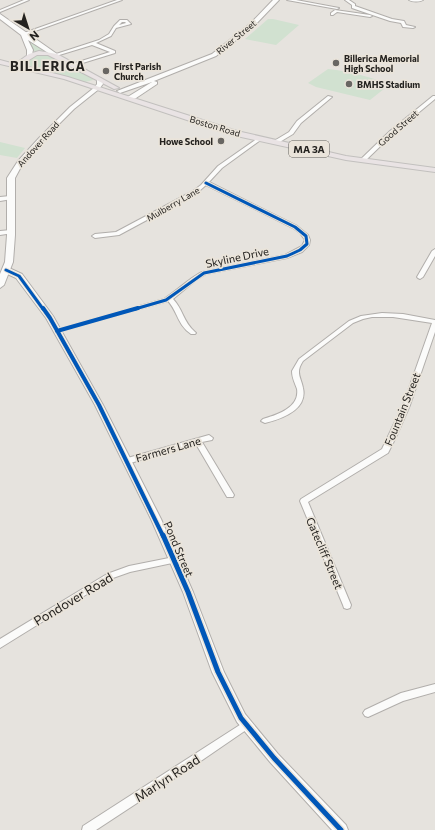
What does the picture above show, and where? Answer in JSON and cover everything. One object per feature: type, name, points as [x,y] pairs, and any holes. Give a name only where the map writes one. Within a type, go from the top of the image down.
[{"type":"main road","name":"River Street","points":[[120,90],[135,87],[214,54],[253,24],[276,0]]},
{"type":"main road","points":[[0,16],[22,34],[55,55]]},
{"type":"main road","points":[[22,34],[30,50],[29,57]]},
{"type":"main road","name":"MA 3A","points":[[17,65],[38,52],[55,55],[132,98]]},
{"type":"main road","name":"Boston Road","points":[[0,62],[17,65],[132,98],[154,107],[225,130],[260,139],[362,160],[435,170]]},
{"type":"main road","name":"River Street","points":[[132,98],[168,73]]},
{"type":"main road","points":[[84,84],[92,83],[99,79],[100,84],[97,88]]},
{"type":"main road","name":"Andover Road","points":[[0,285],[10,262],[11,178],[20,162],[66,113],[97,88]]},
{"type":"street","points":[[0,11],[27,0]]},
{"type":"street","points":[[22,34],[120,0]]},
{"type":"street","points":[[289,0],[338,8]]},
{"type":"street","points":[[347,0],[354,5],[353,7]]},
{"type":"street","points":[[411,0],[421,0]]},
{"type":"street","points":[[343,12],[353,7],[391,20]]},
{"type":"street","points":[[332,14],[336,11],[343,12],[403,22],[404,26],[414,27]]},
{"type":"street","points":[[367,16],[372,13]]},
{"type":"street","points":[[55,55],[92,44],[110,35],[114,27]]},
{"type":"street","points":[[73,65],[114,52],[92,44]]},
{"type":"street","points":[[276,142],[291,133],[299,122],[330,97]]},
{"type":"street","name":"Good Street","points":[[362,160],[392,132],[435,97]]},
{"type":"street","name":"Mulberry Lane","points":[[95,236],[117,234],[180,201],[206,183],[220,167],[260,139]]},
{"type":"street","name":"Skyline Drive","points":[[57,330],[169,298],[180,291],[192,279],[204,273],[287,256],[300,251],[307,246],[307,237],[295,227],[206,183]]},
{"type":"street","points":[[0,199],[10,198]]},
{"type":"street","points":[[0,234],[11,232]]},
{"type":"street","points":[[420,277],[435,251]]},
{"type":"street","name":"Pond Street","points":[[6,270],[19,276],[57,330],[99,405],[174,560],[218,672],[230,698],[246,725],[274,758],[341,830]]},
{"type":"street","points":[[169,298],[174,303],[184,326],[194,333]]},
{"type":"street","points":[[265,421],[281,416],[297,404],[300,388],[295,379],[296,367],[301,360],[351,322],[365,317],[383,314],[398,315],[435,322]]},
{"type":"street","name":"Fountain Street","points":[[304,501],[384,452],[390,442],[413,386],[435,322]]},
{"type":"street","name":"Farmers Lane","points":[[127,461],[209,438]]},
{"type":"street","points":[[198,441],[230,495]]},
{"type":"street","name":"Gatecliff Street","points":[[304,501],[347,605]]},
{"type":"street","name":"Pondover Road","points":[[0,644],[110,576],[128,569],[174,560]]},
{"type":"street","points":[[368,713],[401,696],[435,688]]},
{"type":"street","name":"Marlyn Road","points":[[86,830],[192,762],[246,725]]},
{"type":"green space","points":[[268,19],[299,25],[276,45],[245,39]]},
{"type":"green space","points":[[30,41],[55,58],[92,78],[93,80],[85,82],[24,64],[34,55]]},
{"type":"green space","name":"BMHS Stadium","points":[[328,69],[360,75],[384,82],[389,85],[370,100],[316,87],[308,83]]},
{"type":"green space","points":[[0,142],[25,148],[17,158],[0,155]]},
{"type":"cycle path","points":[[57,331],[166,300],[204,273],[287,256],[300,250],[307,244],[306,236],[295,227],[206,183]]},
{"type":"cycle path","points":[[6,270],[19,276],[50,318],[99,405],[156,519],[188,592],[218,672],[241,718],[274,758],[341,830]]},
{"type":"place","name":"Billerica Memorial High School","points":[[336,63]]},
{"type":"place","name":"First Parish Church","points":[[106,71]]},
{"type":"place","name":"BMHS Stadium","points":[[349,84]]},
{"type":"place","name":"Howe School","points":[[221,141]]},
{"type":"district","name":"BILLERICA","points":[[48,66]]}]
